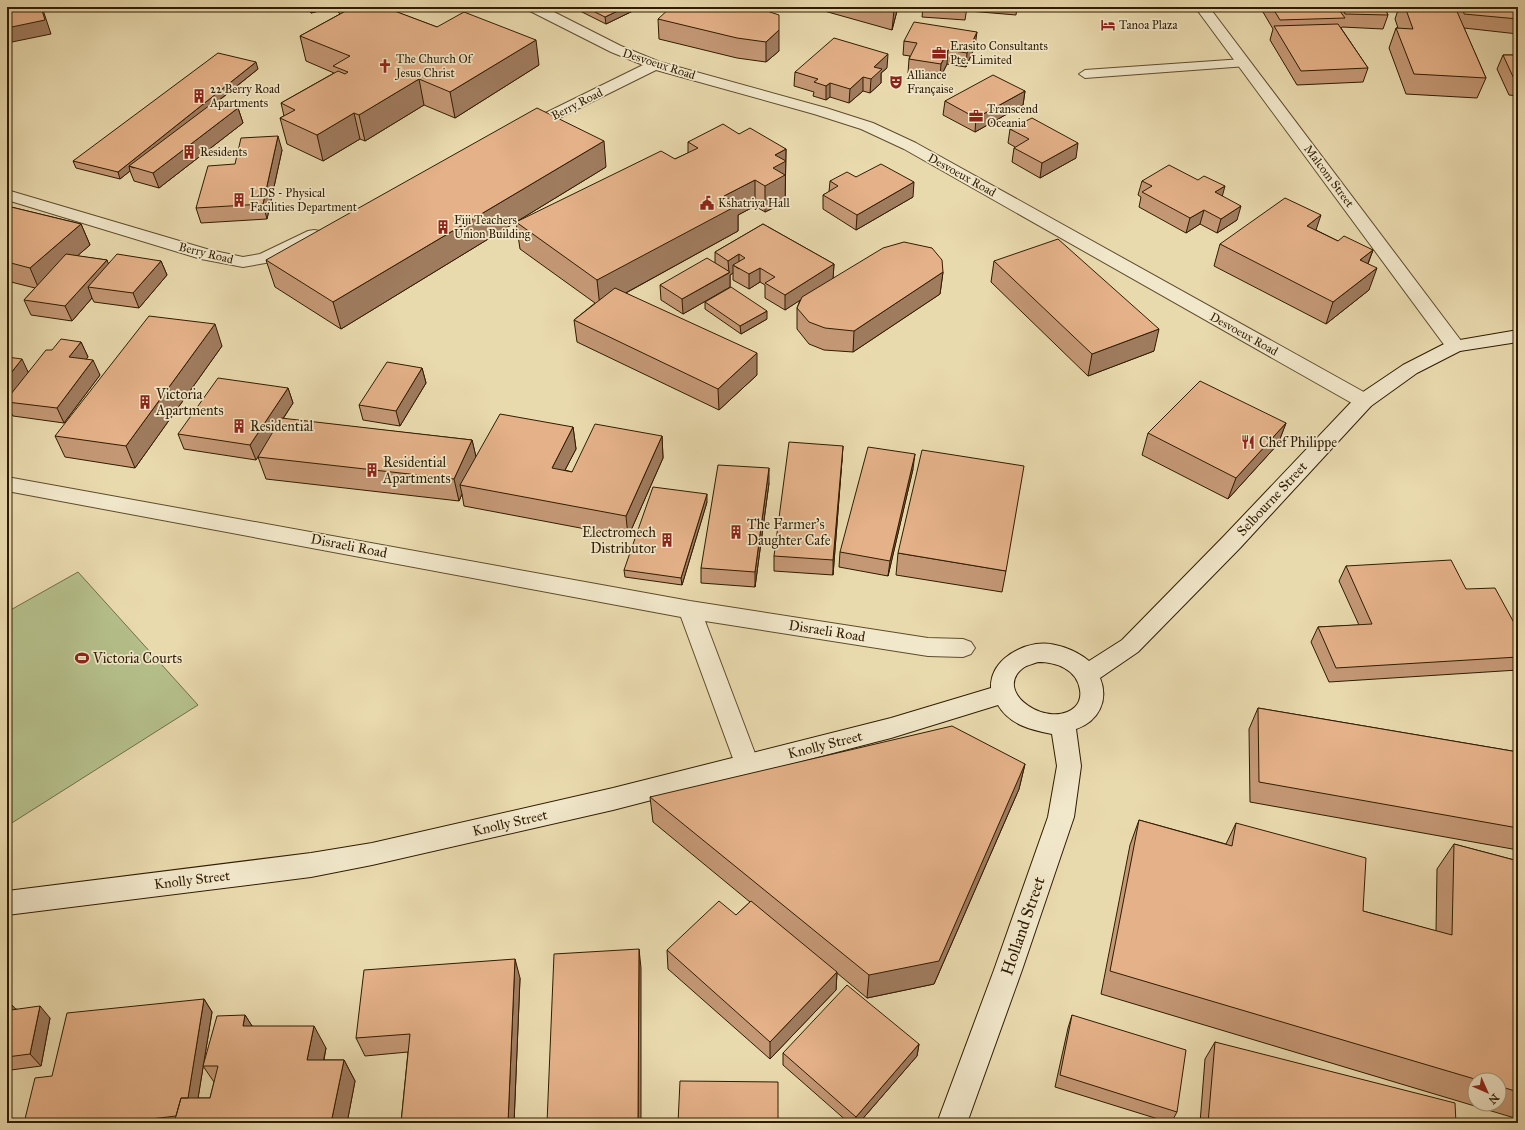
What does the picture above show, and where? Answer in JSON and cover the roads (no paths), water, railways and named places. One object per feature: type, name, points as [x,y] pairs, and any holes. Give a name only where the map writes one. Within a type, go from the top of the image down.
[{"type":"street","name":"Desvoeux Road","points":[[533,7],[616,50],[655,64],[820,111],[867,126],[910,146],[1364,402]]},
{"type":"street","name":"Malcom Street","points":[[1202,7],[1455,346]]},
{"type":"street","name":"Berry Road","points":[[512,136],[655,64]]},
{"type":"street","name":"Berry Road","points":[[7,195],[207,255],[243,262],[265,258],[326,229]]},
{"type":"street","name":"Selbourne Street","points":[[1087,674],[1130,646],[1232,542],[1364,402],[1410,369],[1455,346],[1518,336]]},
{"type":"street","name":"Disraeli Road","points":[[7,484],[690,610],[928,647],[963,648]]},
{"type":"street","points":[[690,610],[747,764]]},
{"type":"street","points":[[1036,653],[1050,653],[1065,657],[1077,664],[1087,674],[1092,686],[1093,699],[1088,710],[1077,719],[1063,724],[1048,724],[1027,718],[1010,705],[1004,694],[1002,683],[1005,672],[1012,663],[1022,656],[1036,653]]},
{"type":"street","name":"Knolly Street","points":[[7,903],[311,865],[372,854],[530,819],[891,728],[1004,694]]},
{"type":"street","name":"Holland Street","points":[[957,1122],[1061,817],[1069,766],[1063,724]]},
{"type":"lane","points":[[1085,74],[1244,63]]},
{"type":"place","name":"Tanoa Plaza","points":[[1108,25]]},
{"type":"place","name":"Erasito Consultants Pte. Limited","points":[[939,53]]},
{"type":"place","name":"The Church Of Jesus Christ","points":[[385,66]]},
{"type":"place","name":"Alliance Française","points":[[896,82]]},
{"type":"place","name":"22 Berry Road Apartments","points":[[199,96]]},
{"type":"place","name":"Transcend Oceania","points":[[976,116]]},
{"type":"place","name":"Residents","points":[[189,152]]},
{"type":"place","name":"LDS - Physical Facilities Department","points":[[239,200]]},
{"type":"place","name":"Kshatriya Hall","points":[[707,203]]},
{"type":"place","name":"Fiji Teachers Union Building","points":[[443,227]]},
{"type":"place","name":"Victoria Apartments","points":[[145,402]]},
{"type":"place","name":"Residential","points":[[239,426]]},
{"type":"place","name":"Chef Philippe","points":[[1248,442]]},
{"type":"place","name":"Residential Apartments","points":[[372,470]]},
{"type":"place","name":"The Farmer’s Daughter Cafe","points":[[736,532]]},
{"type":"place","name":"Electromech Distributor","points":[[667,540]]},
{"type":"place","name":"Victoria Courts","points":[[82,658]]}]
